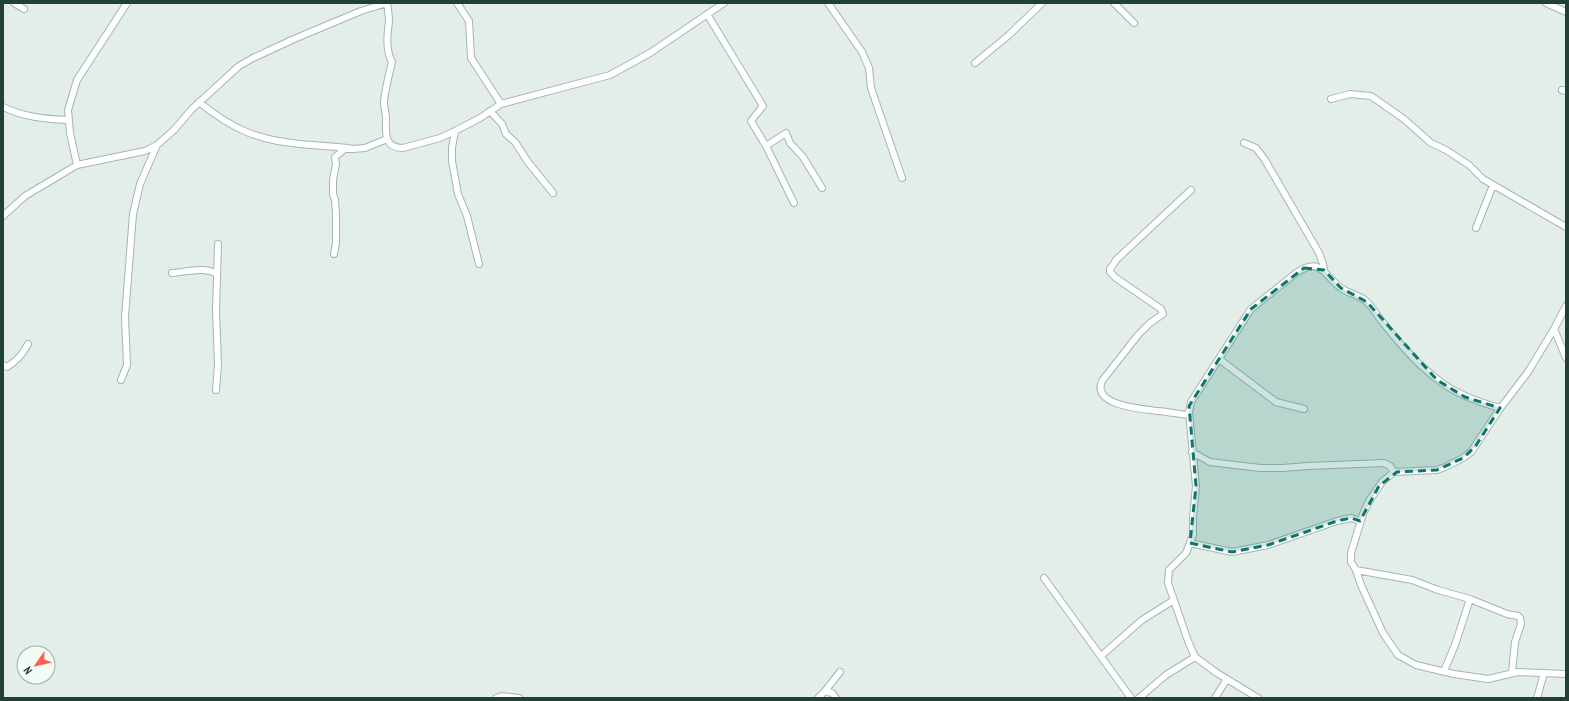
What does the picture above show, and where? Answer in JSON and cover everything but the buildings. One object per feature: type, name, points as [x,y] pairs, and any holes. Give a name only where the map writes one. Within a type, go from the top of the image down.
[{"type":"street","points":[[14,3],[24,9]]},
{"type":"street","points":[[77,165],[68,120],[68,110],[77,80],[127,3]]},
{"type":"street","points":[[3,216],[25,196],[77,165],[146,151],[157,145],[174,130],[199,102],[239,66],[265,51],[361,11],[387,3],[389,57],[392,62],[384,102],[386,119],[385,127],[388,139],[393,147],[403,148],[440,138],[501,104],[610,75],[650,53],[724,3]]},
{"type":"street","points":[[457,3],[469,21],[471,58],[501,104]]},
{"type":"street","points":[[828,3],[862,52],[869,68],[871,88],[902,178]]},
{"type":"street","points":[[975,63],[1009,36],[1042,3]]},
{"type":"street","points":[[1114,3],[1134,23]]},
{"type":"street","points":[[1546,3],[1566,12]]},
{"type":"street","points":[[707,14],[763,106],[751,121],[766,146],[794,203]]},
{"type":"street","points":[[1331,99],[1350,94],[1371,96],[1404,118],[1431,143],[1446,150],[1468,164],[1483,179],[1566,227]]},
{"type":"street","points":[[199,102],[217,117],[238,130],[280,142],[346,148],[365,148],[388,139]]},
{"type":"street","points":[[3,107],[16,114],[31,117],[68,120]]},
{"type":"street","points":[[490,111],[502,124],[506,134],[514,142],[553,193]]},
{"type":"street","points":[[455,131],[452,148],[452,161],[458,194],[467,216],[479,264]]},
{"type":"street","points":[[766,146],[786,133],[790,143],[803,157],[822,188]]},
{"type":"street","points":[[1244,143],[1256,148],[1268,165],[1319,253],[1324,270]]},
{"type":"street","points":[[121,380],[126,365],[125,317],[133,214],[140,184],[157,145]]},
{"type":"street","points":[[334,254],[336,243],[336,214],[333,194],[333,173],[336,164],[335,157],[346,148]]},
{"type":"street","points":[[1476,228],[1493,185]]},
{"type":"street","points":[[1189,415],[1131,408],[1108,399],[1101,392],[1099,386],[1138,335],[1150,323],[1163,314],[1161,309],[1116,278],[1110,272],[1110,268],[1117,259],[1191,190]]},
{"type":"street","points":[[216,390],[218,364],[218,244]]},
{"type":"street","points":[[1258,698],[1195,657],[1168,583],[1169,570],[1186,553],[1193,535],[1196,486],[1189,406],[1251,309],[1304,268],[1311,266],[1324,270],[1341,288],[1367,302],[1423,368],[1437,380],[1465,397],[1500,408]]},
{"type":"street","points":[[172,273],[201,270],[217,274]]},
{"type":"street","points":[[1566,306],[1528,372],[1500,408],[1475,447],[1463,458],[1437,470],[1394,472],[1379,486],[1369,501],[1360,521],[1351,553],[1351,562],[1356,570],[1361,585],[1383,633],[1398,655],[1416,665],[1454,674],[1488,679],[1518,672],[1566,674]]},
{"type":"street","points":[[1554,329],[1566,358]]},
{"type":"street","points":[[3,365],[8,367],[15,362],[22,355],[28,344]]},
{"type":"street","points":[[1219,359],[1276,402],[1304,409]]},
{"type":"street","points":[[1192,452],[1210,462],[1260,468],[1384,463],[1390,466],[1394,472]]},
{"type":"street","points":[[1190,543],[1232,552],[1268,545],[1337,521],[1351,518],[1360,521]]},
{"type":"street","points":[[1356,570],[1412,580],[1438,590],[1470,599],[1520,618],[1521,624],[1515,642],[1512,673]]},
{"type":"street","points":[[1044,578],[1131,698]]},
{"type":"street","points":[[1444,671],[1455,645],[1470,599]]},
{"type":"street","points":[[1101,656],[1142,620],[1174,600]]},
{"type":"street","points":[[1139,698],[1166,675],[1195,657]]},
{"type":"street","points":[[818,698],[840,672]]},
{"type":"street","points":[[1537,698],[1544,673]]},
{"type":"street","points":[[1215,698],[1227,679]]},
{"type":"street","points":[[825,691],[832,693],[836,698]]},
{"type":"street","points":[[496,698],[502,696],[519,698]]},
{"type":"highlighted area","points":[[1304,268],[1324,270],[1341,288],[1367,302],[1437,380],[1465,397],[1500,408],[1475,447],[1463,458],[1437,470],[1397,472],[1379,486],[1360,521],[1351,518],[1337,521],[1268,545],[1232,552],[1190,543],[1196,486],[1189,406],[1251,309]]}]
